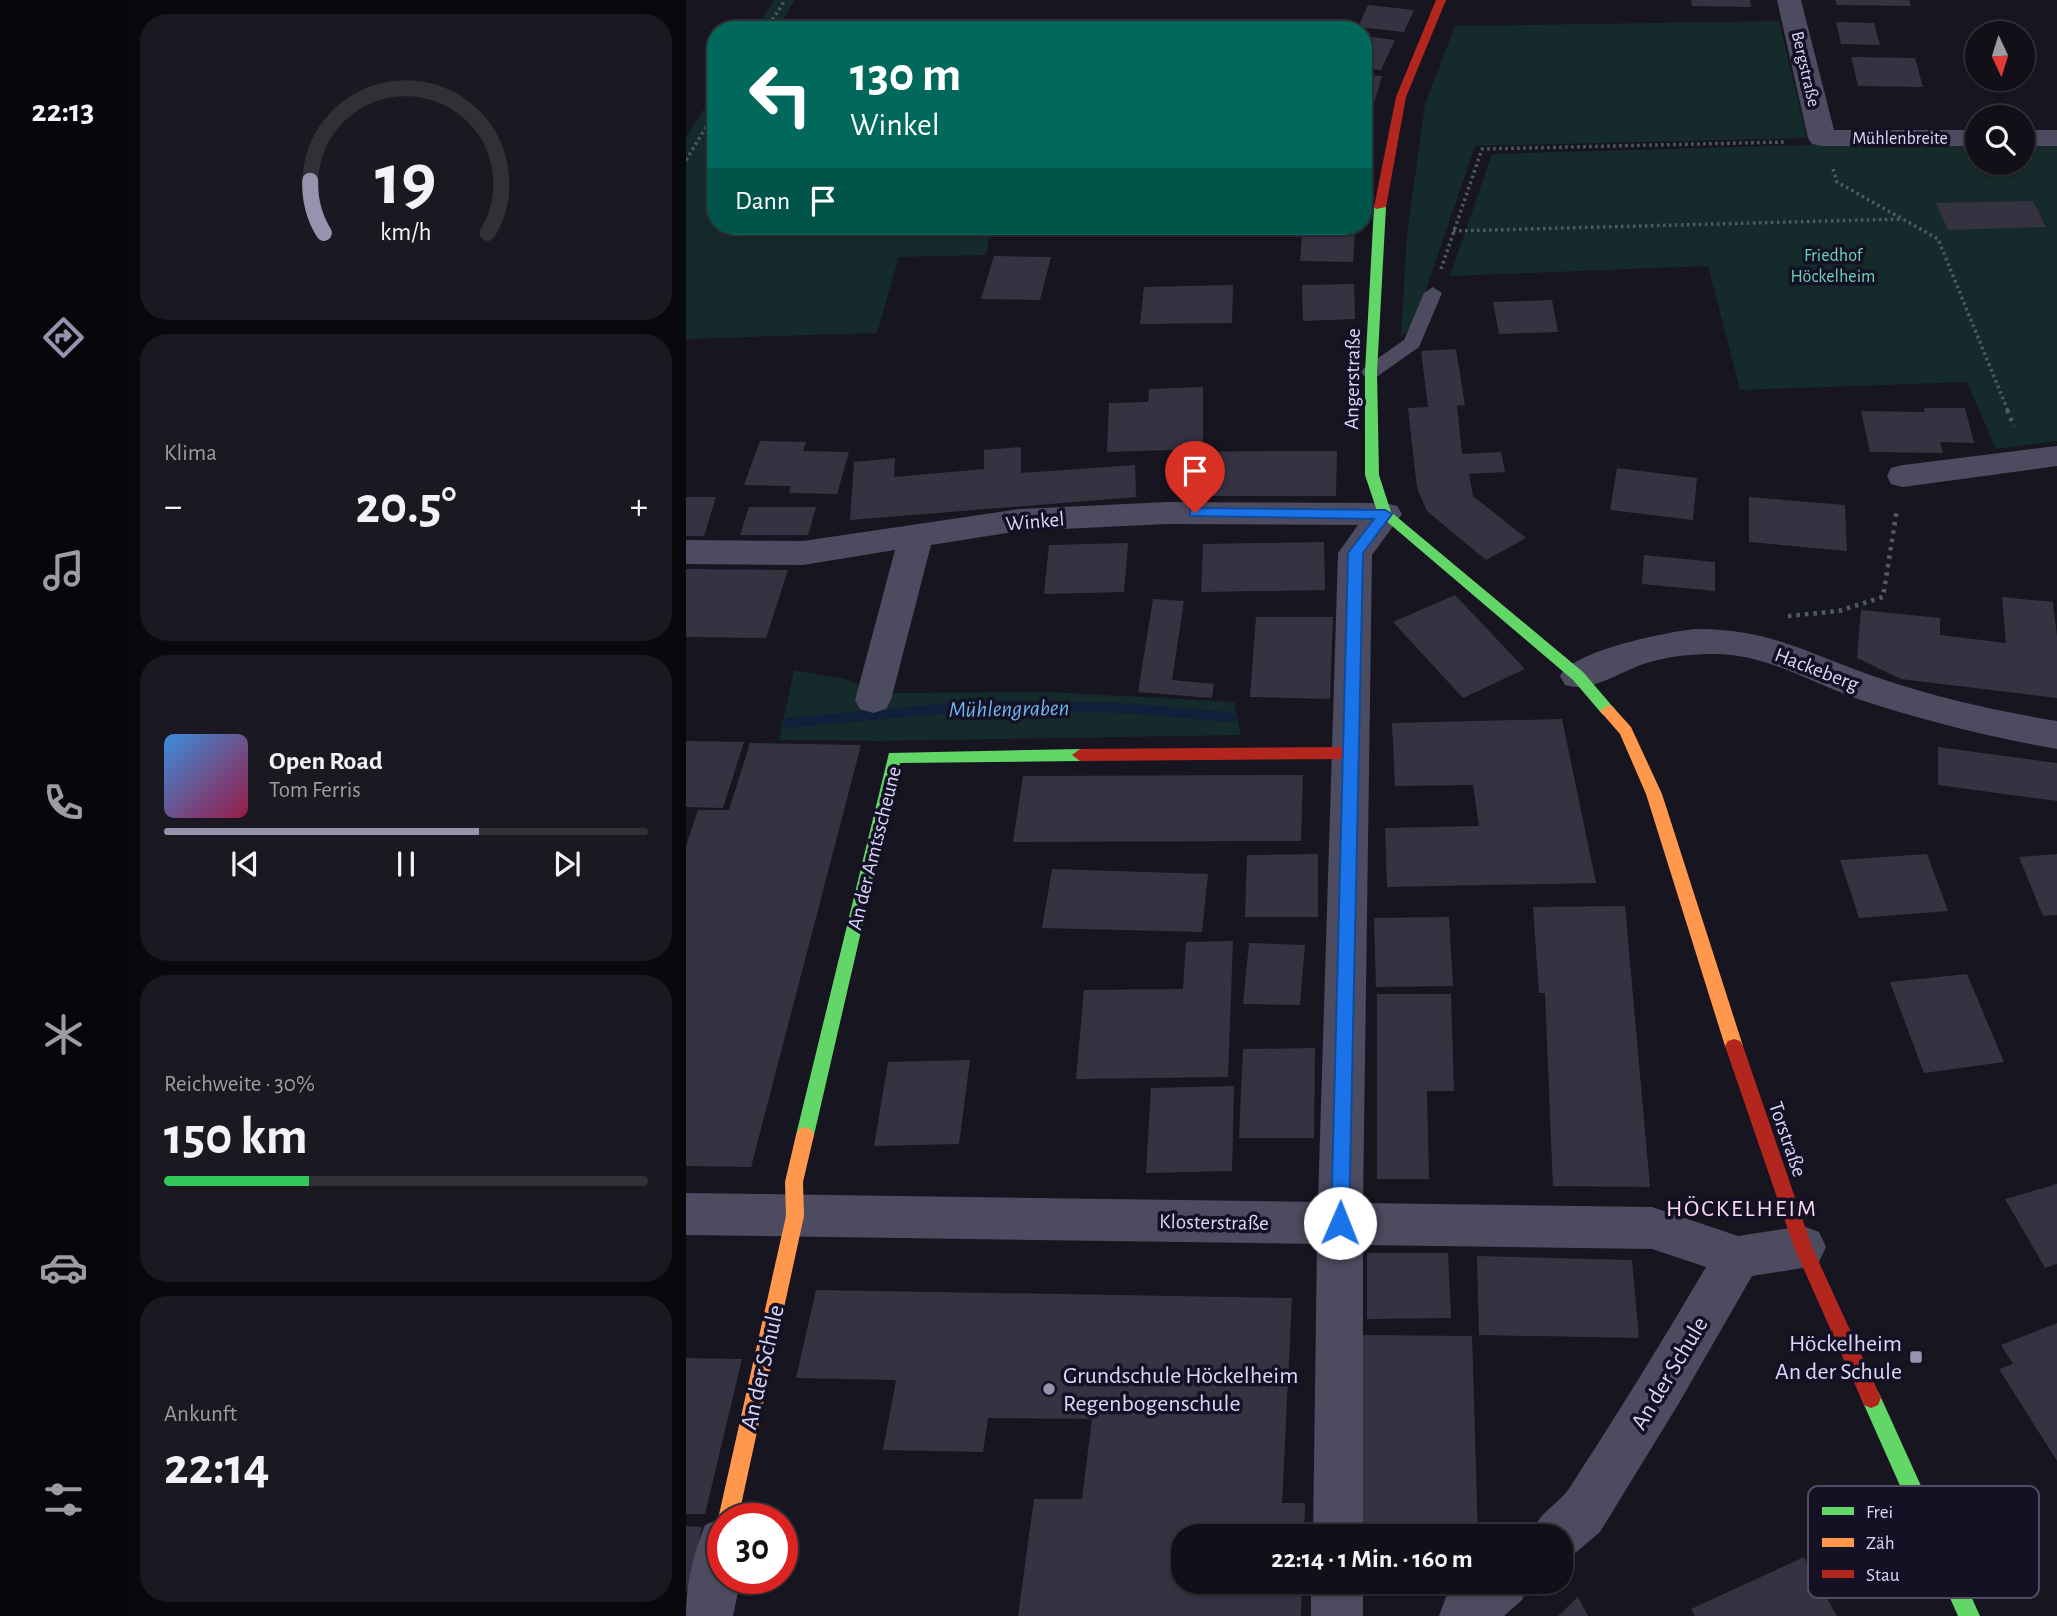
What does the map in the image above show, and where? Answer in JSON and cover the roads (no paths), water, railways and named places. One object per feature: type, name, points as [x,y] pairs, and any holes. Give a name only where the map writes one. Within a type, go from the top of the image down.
[{"type":"street","name":"Angerstraße","points":[[1385,514],[1372,475],[1371,372],[1379,213],[1401,97],[1441,0]]},
{"type":"street","name":"Bergstraße","points":[[1789,0],[1822,138]]},
{"type":"street","name":"Mühlenbreite","points":[[1822,138],[1965,138]]},
{"type":"street","points":[[2035,138],[2057,138]]},
{"type":"street","points":[[1902,483],[2042,458]]},
{"type":"street","name":"Winkel","points":[[686,552],[803,553],[1020,520],[1141,514],[1385,514]]},
{"type":"street","points":[[1338,1524],[1340,1223],[1349,753],[1356,553],[1385,514],[1578,676]]},
{"type":"street","points":[[873,700],[916,536]]},
{"type":"street","name":"Hackeberg","points":[[1578,676],[1616,658],[1658,645],[1695,640],[1728,643],[1768,649],[1836,678],[1887,694],[2011,728],[2057,735]]},
{"type":"street","name":"Torstraße","points":[[1578,676],[1626,731],[1654,794],[1729,1030],[1803,1247],[1911,1486]]},
{"type":"street","name":"An der Amtsscheune","points":[[795,1216],[794,1182],[894,757],[1349,753]]},
{"type":"street","name":"Klosterstraße","points":[[686,1214],[1652,1228],[1738,1257]]},
{"type":"street","name":"An der Schule","points":[[732,1503],[795,1216]]},
{"type":"street","points":[[1738,1257],[1803,1247]]},
{"type":"street","name":"An der Schule","points":[[1570,1524],[1582,1514],[1662,1387],[1738,1257]]},
{"type":"street","points":[[706,1616],[711,1594]]},
{"type":"street","points":[[1337,1594],[1337,1616]]},
{"type":"street","points":[[1465,1616],[1490,1594]]},
{"type":"street","name":"Torstraße","points":[[1961,1598],[1969,1616]]},
{"type":"lane","points":[[1371,372],[1412,342],[1433,293]]},
{"type":"waterway","name":"Mühlengraben","points":[[787,723],[984,705],[1121,708],[1231,717]]},
{"type":"place","name":"Höckelheim An der Schule","points":[[1916,1357]]},
{"type":"place","name":"Grundschule Höckelheim Regenbogenschule","points":[[1049,1389]]},
{"type":"district","name":"HÖCKELHEIM","points":[[1742,1208]]},
{"type":"park label","name":"Friedhof Höckelheim","points":[[1833,265]]}]
